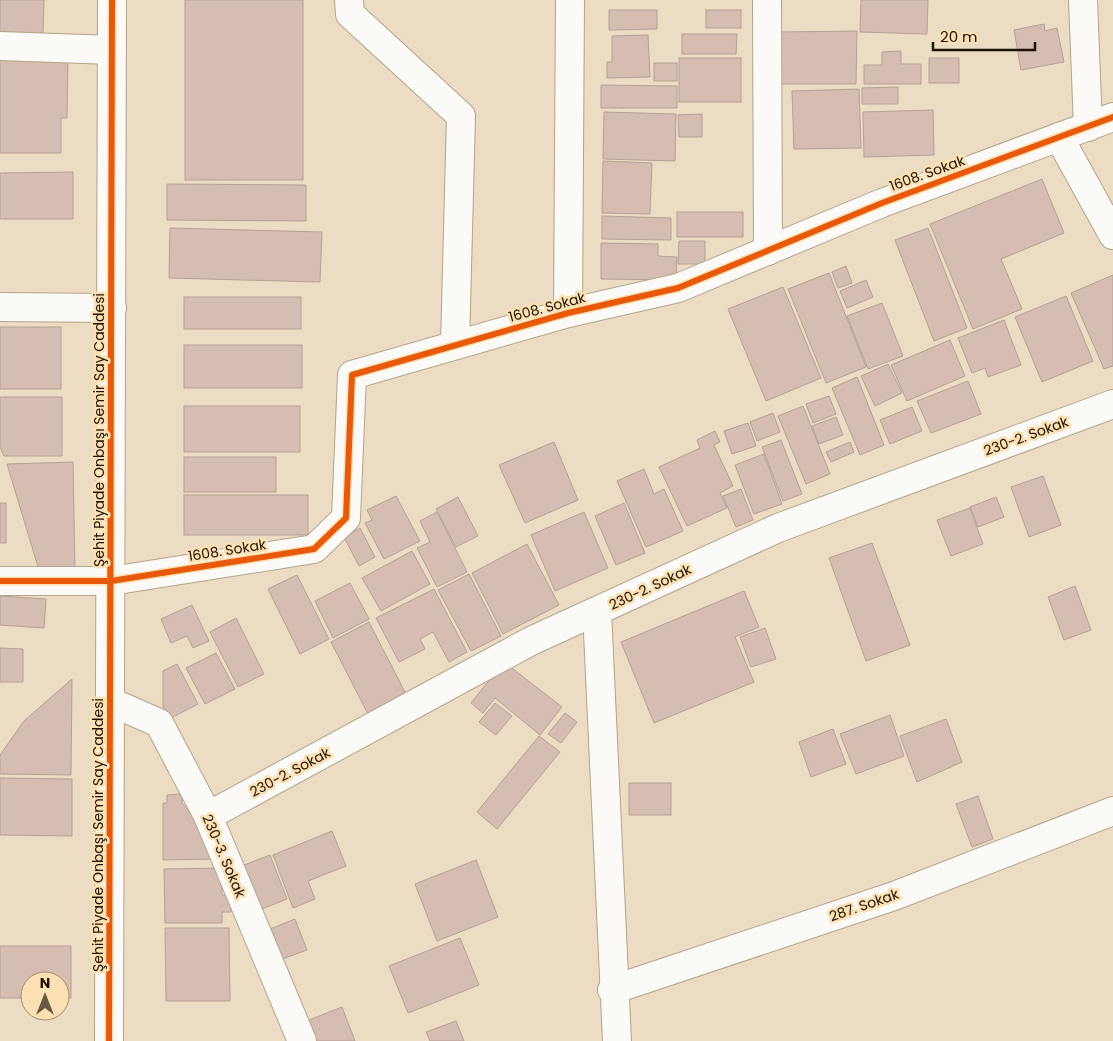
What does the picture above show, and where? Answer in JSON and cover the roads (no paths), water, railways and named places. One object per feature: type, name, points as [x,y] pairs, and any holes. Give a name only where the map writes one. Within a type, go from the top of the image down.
[{"type":"street","name":"Şehit Piyade Onbaşı Semir Say Caddesi","points":[[109,1041],[112,0]]},
{"type":"street","points":[[349,0],[350,14],[460,116],[456,345]]},
{"type":"street","points":[[568,313],[570,0]]},
{"type":"street","points":[[767,0],[768,250]]},
{"type":"street","points":[[1083,0],[1101,122]]},
{"type":"street","points":[[0,46],[112,50]]},
{"type":"street","name":"1608. Sokak","points":[[111,581],[314,549],[346,518],[352,375],[568,313],[678,288],[882,203],[1101,122]]},
{"type":"street","points":[[1059,138],[1113,235]]},
{"type":"street","points":[[0,307],[112,308]]},
{"type":"street","name":"230-2. Sokak","points":[[208,816],[530,641],[778,528],[1113,404]]},
{"type":"street","points":[[0,581],[111,581]]},
{"type":"street","points":[[597,611],[612,990],[616,1041]]},
{"type":"street","name":"230-3. Sokak","points":[[111,702],[159,723],[208,816],[302,1041]]},
{"type":"street","name":"287. Sokak","points":[[612,990],[894,896],[1113,811]]}]
